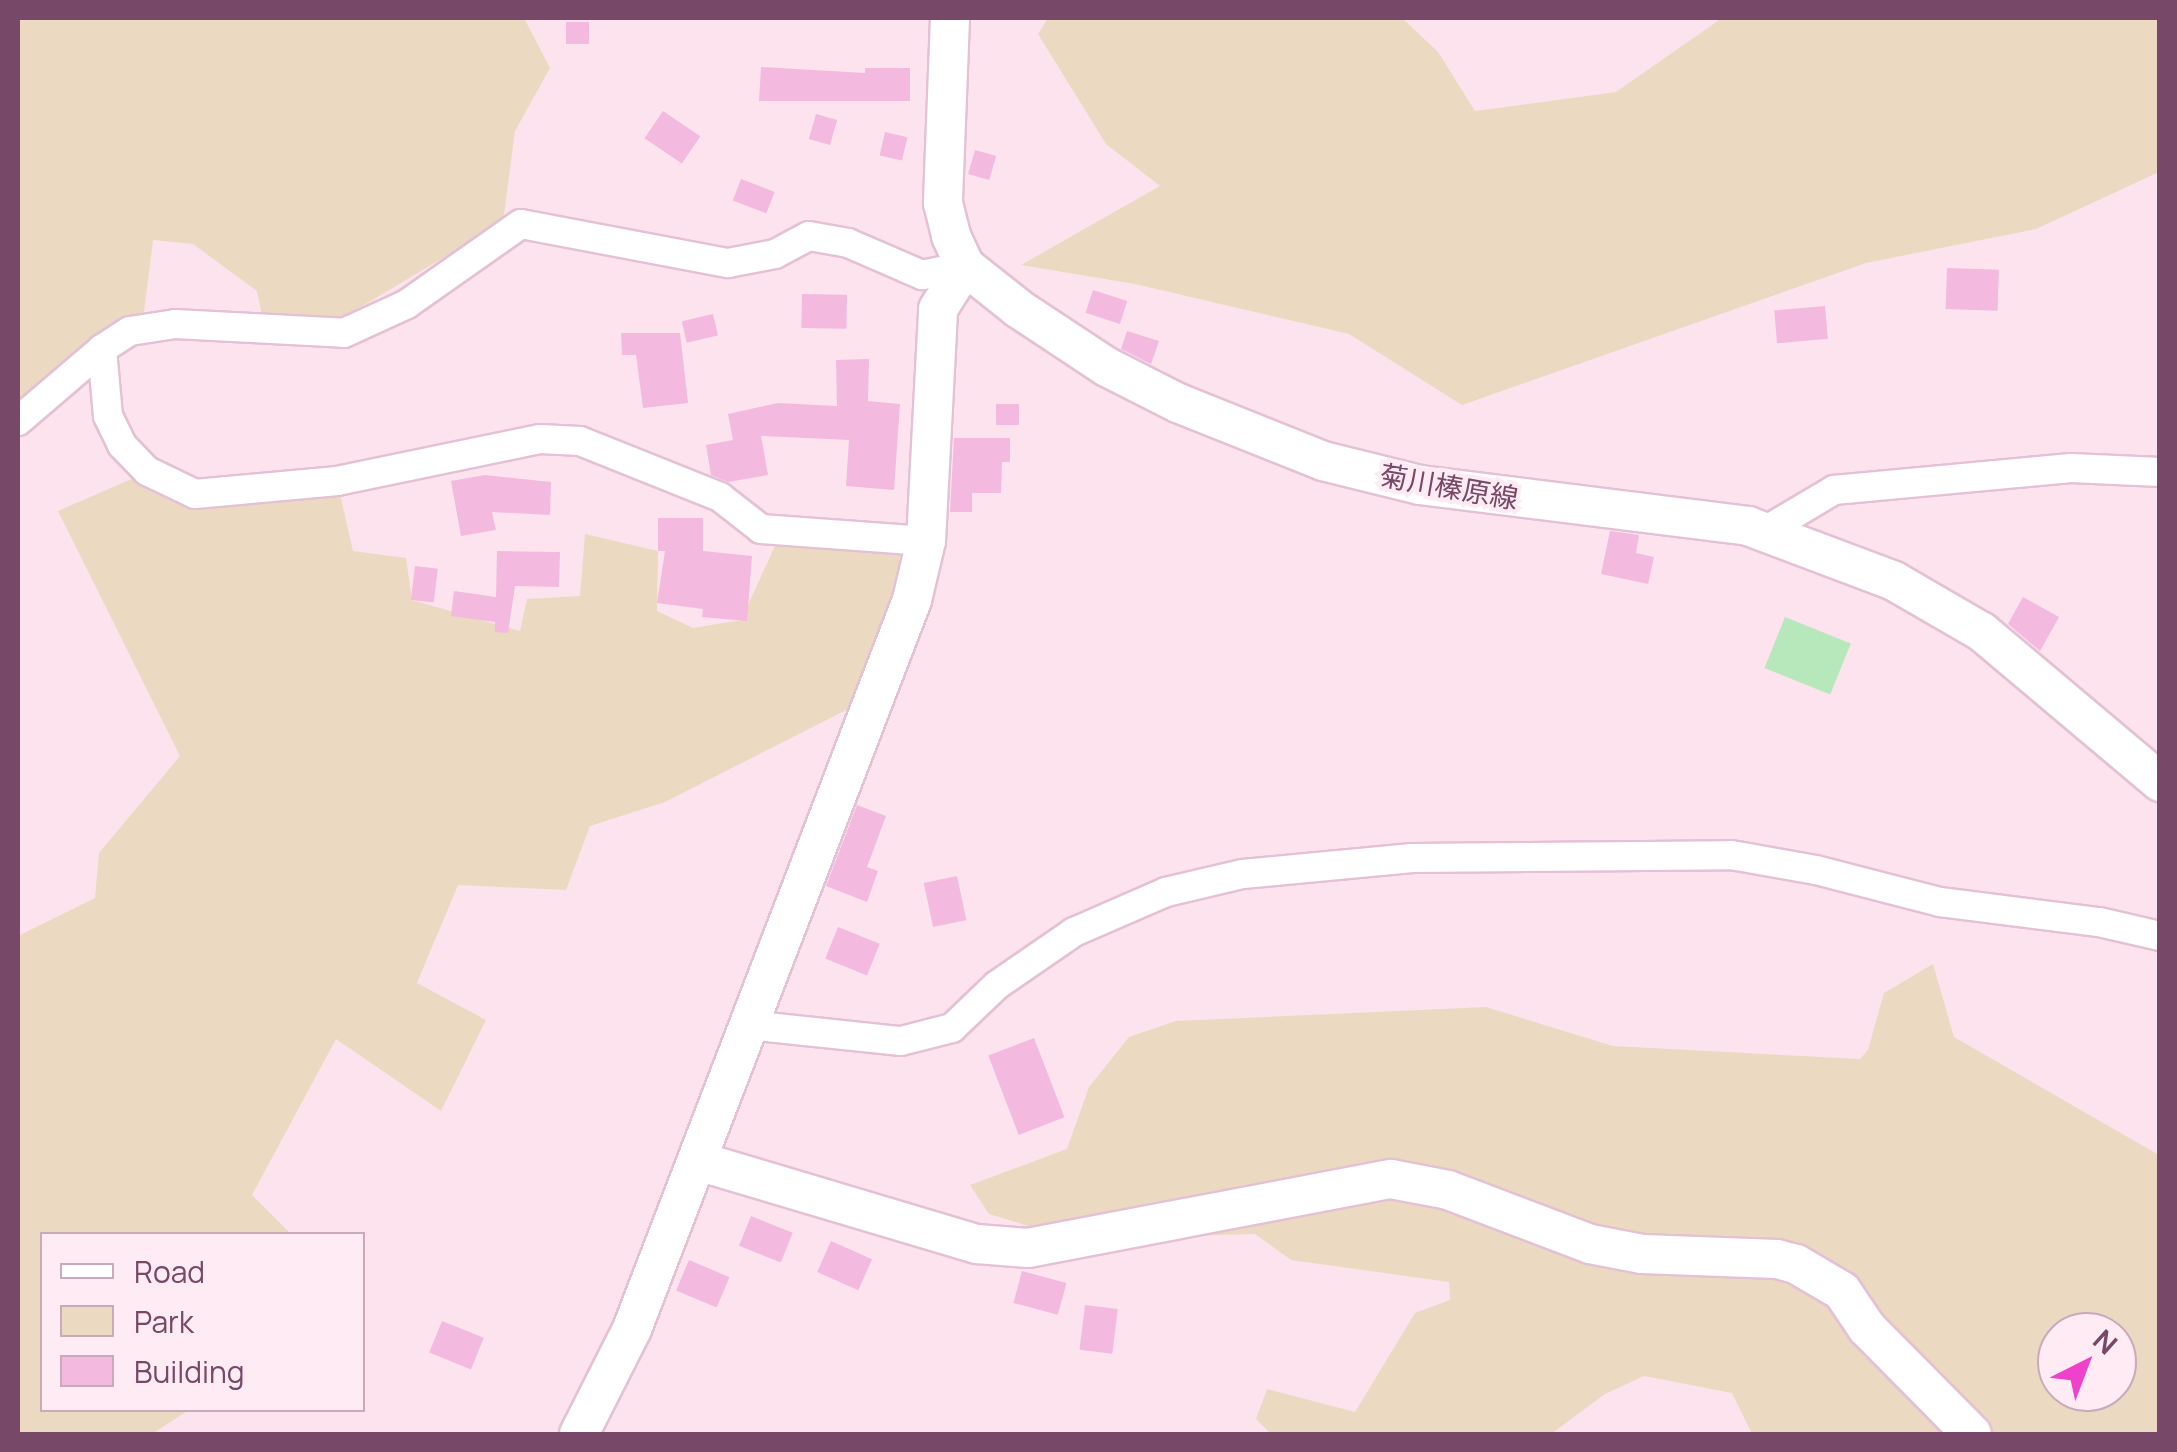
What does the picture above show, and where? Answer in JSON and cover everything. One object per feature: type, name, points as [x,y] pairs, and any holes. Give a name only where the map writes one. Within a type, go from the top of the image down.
[{"type":"street","name":"菊川榛原線","points":[[950,18],[942,202],[951,236],[966,266],[1019,309],[1107,367],[1178,403],[1323,461],[1420,485],[1570,507],[1717,519],[1766,531],[1894,581],[1982,632],[2160,782]]},
{"type":"street","points":[[18,421],[102,349],[130,331],[161,324],[344,332],[407,304],[521,224],[728,263],[775,254],[809,236],[848,242],[922,274],[966,266]]},
{"type":"street","points":[[575,1432],[632,1329],[912,600],[926,540],[938,309],[966,266]]},
{"type":"street","points":[[102,349],[108,416],[122,445],[148,471],[195,494],[338,481],[540,439],[580,441],[720,496],[761,528],[926,540]]},
{"type":"street","points":[[1766,531],[1834,490],[2071,468],[2160,472]]},
{"type":"street","points":[[748,1025],[901,1042],[952,1028],[997,984],[1074,932],[1166,892],[1243,874],[1395,860],[1731,855],[1816,870],[1940,902],[2099,922],[2160,936]]},
{"type":"street","points":[[698,1162],[977,1244],[1028,1248],[1391,1178],[1448,1190],[1590,1244],[1642,1254],[1777,1258],[1796,1264],[1842,1291],[1867,1328],[1972,1434]]},
{"type":"green space","points":[[18,18],[524,18],[550,68],[515,131],[503,222],[339,320],[263,320],[257,291],[193,244],[153,240],[144,312],[110,328],[18,406]]},
{"type":"green space","points":[[1048,18],[1402,18],[1438,52],[1475,111],[1616,92],[1722,18],[2159,18],[2159,172],[2036,229],[1866,263],[1462,405],[1349,334],[1135,284],[1021,265],[1160,186],[1106,144],[1038,34]]},
{"type":"green space","points":[[143,474],[193,498],[340,494],[353,551],[406,558],[412,600],[520,631],[527,599],[580,596],[585,534],[658,551],[657,611],[693,628],[741,620],[776,544],[900,554],[894,604],[854,706],[665,802],[590,826],[566,890],[458,885],[417,983],[486,1020],[441,1111],[336,1039],[252,1195],[289,1232],[40,1232],[40,1412],[186,1412],[152,1434],[18,1434],[18,936],[95,898],[99,853],[180,756],[58,511]]},
{"type":"green space","points":[[1933,964],[1954,1037],[2159,1155],[2159,1434],[1752,1434],[1732,1393],[1644,1376],[1605,1394],[1551,1434],[1271,1434],[1256,1419],[1267,1389],[1355,1412],[1415,1313],[1450,1300],[1449,1282],[1291,1260],[1255,1234],[1072,1239],[989,1214],[970,1185],[1067,1149],[1089,1087],[1129,1037],[1176,1021],[1486,1007],[1613,1046],[1860,1059],[1868,1050],[1884,993]]},
{"type":"shaded area","points":[[1785,617],[1851,644],[1830,695],[1764,668]]},
{"type":"building","points":[[566,22],[589,22],[589,44],[566,44]]},
{"type":"building","points":[[761,67],[865,73],[865,68],[910,68],[910,101],[759,101]]},
{"type":"building","points":[[663,111],[700,136],[682,164],[645,138]]},
{"type":"building","points":[[816,114],[837,120],[830,145],[809,139]]},
{"type":"building","points":[[885,132],[907,137],[902,161],[880,155]]},
{"type":"building","points":[[975,150],[996,156],[989,180],[968,174]]},
{"type":"building","points":[[741,179],[775,192],[766,213],[733,200]]},
{"type":"building","points":[[1947,268],[1999,270],[1998,311],[1946,309]]},
{"type":"building","points":[[1093,290],[1127,301],[1120,324],[1086,313]]},
{"type":"building","points":[[802,294],[847,295],[846,329],[801,328]]},
{"type":"building","points":[[1825,306],[1828,339],[1777,343],[1774,310]]},
{"type":"building","points":[[713,314],[718,335],[687,343],[682,321]]},
{"type":"building","points":[[1127,331],[1159,341],[1151,364],[1121,349]]},
{"type":"building","points":[[621,333],[680,333],[688,403],[643,408],[636,355],[622,355]]},
{"type":"building","points":[[869,359],[868,401],[900,404],[894,490],[846,486],[849,440],[761,436],[768,475],[728,482],[711,475],[706,445],[733,440],[728,414],[778,403],[837,406],[836,360]]},
{"type":"building","points":[[996,404],[1019,404],[1019,425],[996,425]]},
{"type":"building","points":[[954,438],[1010,438],[1010,462],[1002,462],[1001,493],[972,493],[972,512],[950,512]]},
{"type":"building","points":[[485,475],[551,482],[550,515],[492,512],[496,530],[461,536],[451,481]]},
{"type":"building","points":[[658,518],[703,518],[703,551],[752,556],[747,621],[702,617],[703,609],[657,603],[665,551],[658,551]]},
{"type":"building","points":[[1610,531],[1639,535],[1636,553],[1654,557],[1648,584],[1601,574]]},
{"type":"building","points":[[497,551],[560,552],[559,587],[515,586],[508,633],[495,632],[495,622],[451,616],[454,591],[496,597]]},
{"type":"building","points":[[415,566],[438,569],[434,603],[411,600]]},
{"type":"building","points":[[2023,597],[2059,617],[2040,651],[2008,624]]},
{"type":"building","points":[[857,805],[886,816],[867,867],[878,871],[867,902],[826,886]]},
{"type":"building","points":[[957,876],[966,920],[933,927],[924,883]]},
{"type":"building","points":[[838,927],[880,944],[867,975],[825,959]]},
{"type":"building","points":[[1034,1038],[1064,1117],[1019,1135],[988,1056]]},
{"type":"building","points":[[751,1216],[793,1233],[781,1263],[739,1246]]},
{"type":"building","points":[[831,1241],[872,1259],[858,1290],[817,1272]]},
{"type":"building","points":[[689,1260],[730,1277],[717,1308],[676,1290]]},
{"type":"building","points":[[1022,1271],[1066,1283],[1058,1315],[1013,1303]]},
{"type":"building","points":[[1085,1305],[1118,1309],[1112,1354],[1080,1350]]},
{"type":"building","points":[[442,1321],[484,1338],[471,1369],[429,1353]]}]
